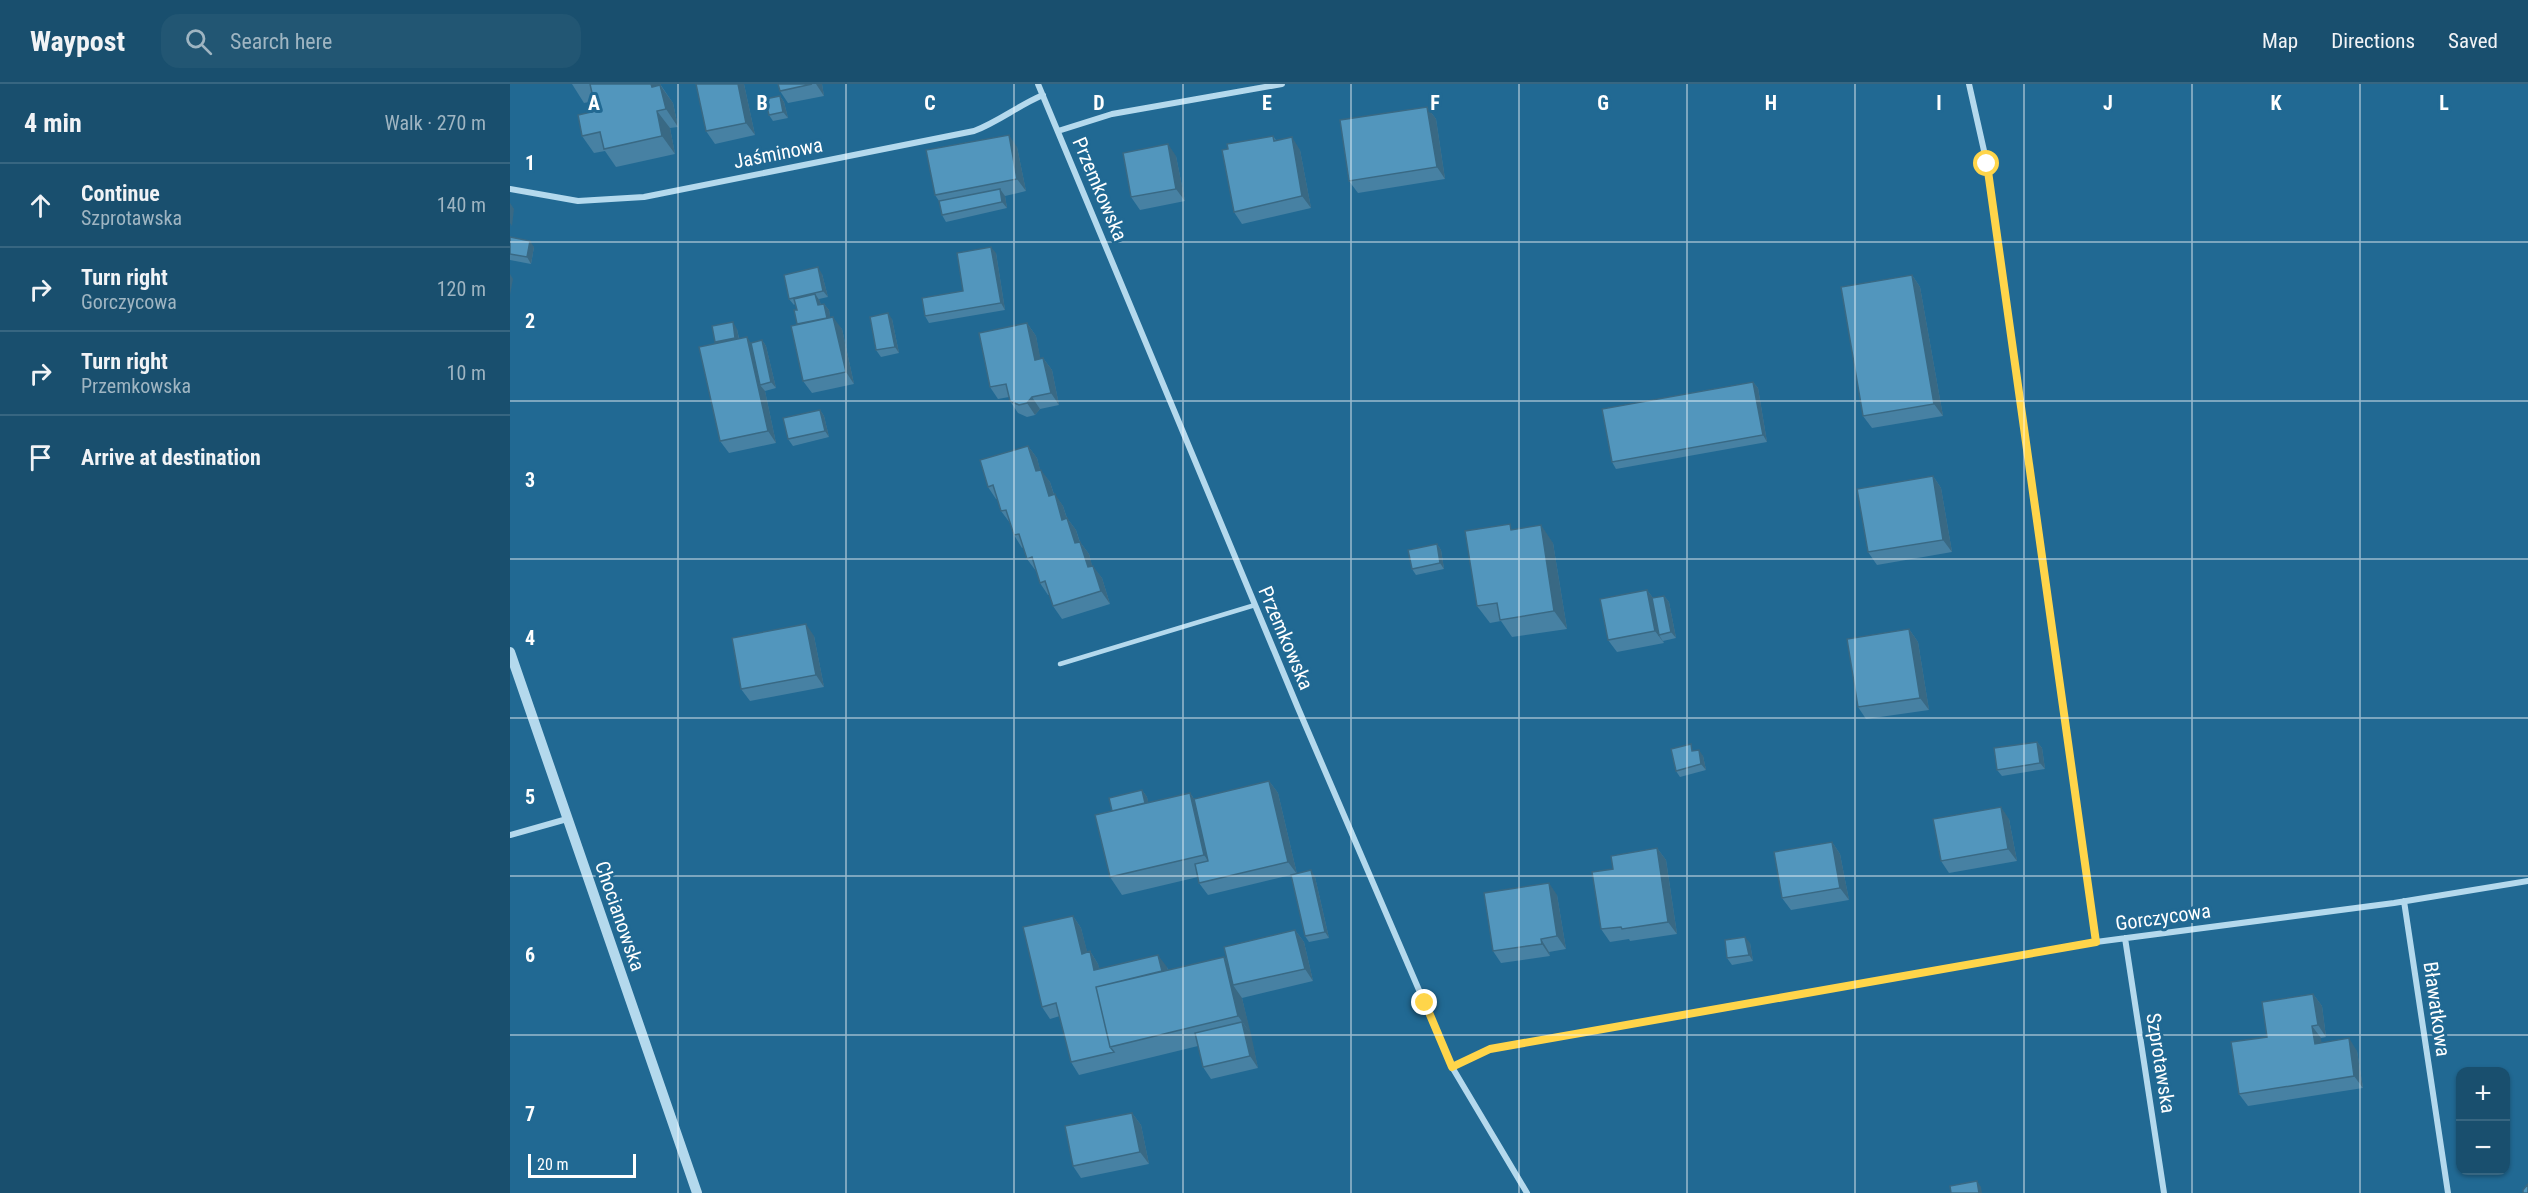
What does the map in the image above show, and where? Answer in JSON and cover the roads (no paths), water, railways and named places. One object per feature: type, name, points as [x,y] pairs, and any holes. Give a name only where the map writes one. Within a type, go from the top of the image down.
[{"type":"street","name":"Przemkowska","points":[[1038,84],[1255,605],[1452,1067],[1527,1193]]},
{"type":"street","points":[[1058,130],[1112,114],[1282,84]]},
{"type":"street","points":[[1969,84],[1989,176],[2096,942]]},
{"type":"street","name":"Jaśminowa","points":[[510,189],[578,201],[644,197],[974,131],[1043,95]]},
{"type":"street","name":"Chocianowska","points":[[510,652],[697,1193]]},
{"type":"street","points":[[510,835],[567,819]]},
{"type":"street","name":"Gorczycowa","points":[[1452,1067],[1490,1049],[2096,942],[2404,901],[2528,880]]},
{"type":"street","name":"Bławatkowa","points":[[2404,901],[2448,1193]]},
{"type":"street","name":"Szprotawska","points":[[2126,938],[2164,1193]]},
{"type":"lane","points":[[1060,664],[1255,605]]}]
